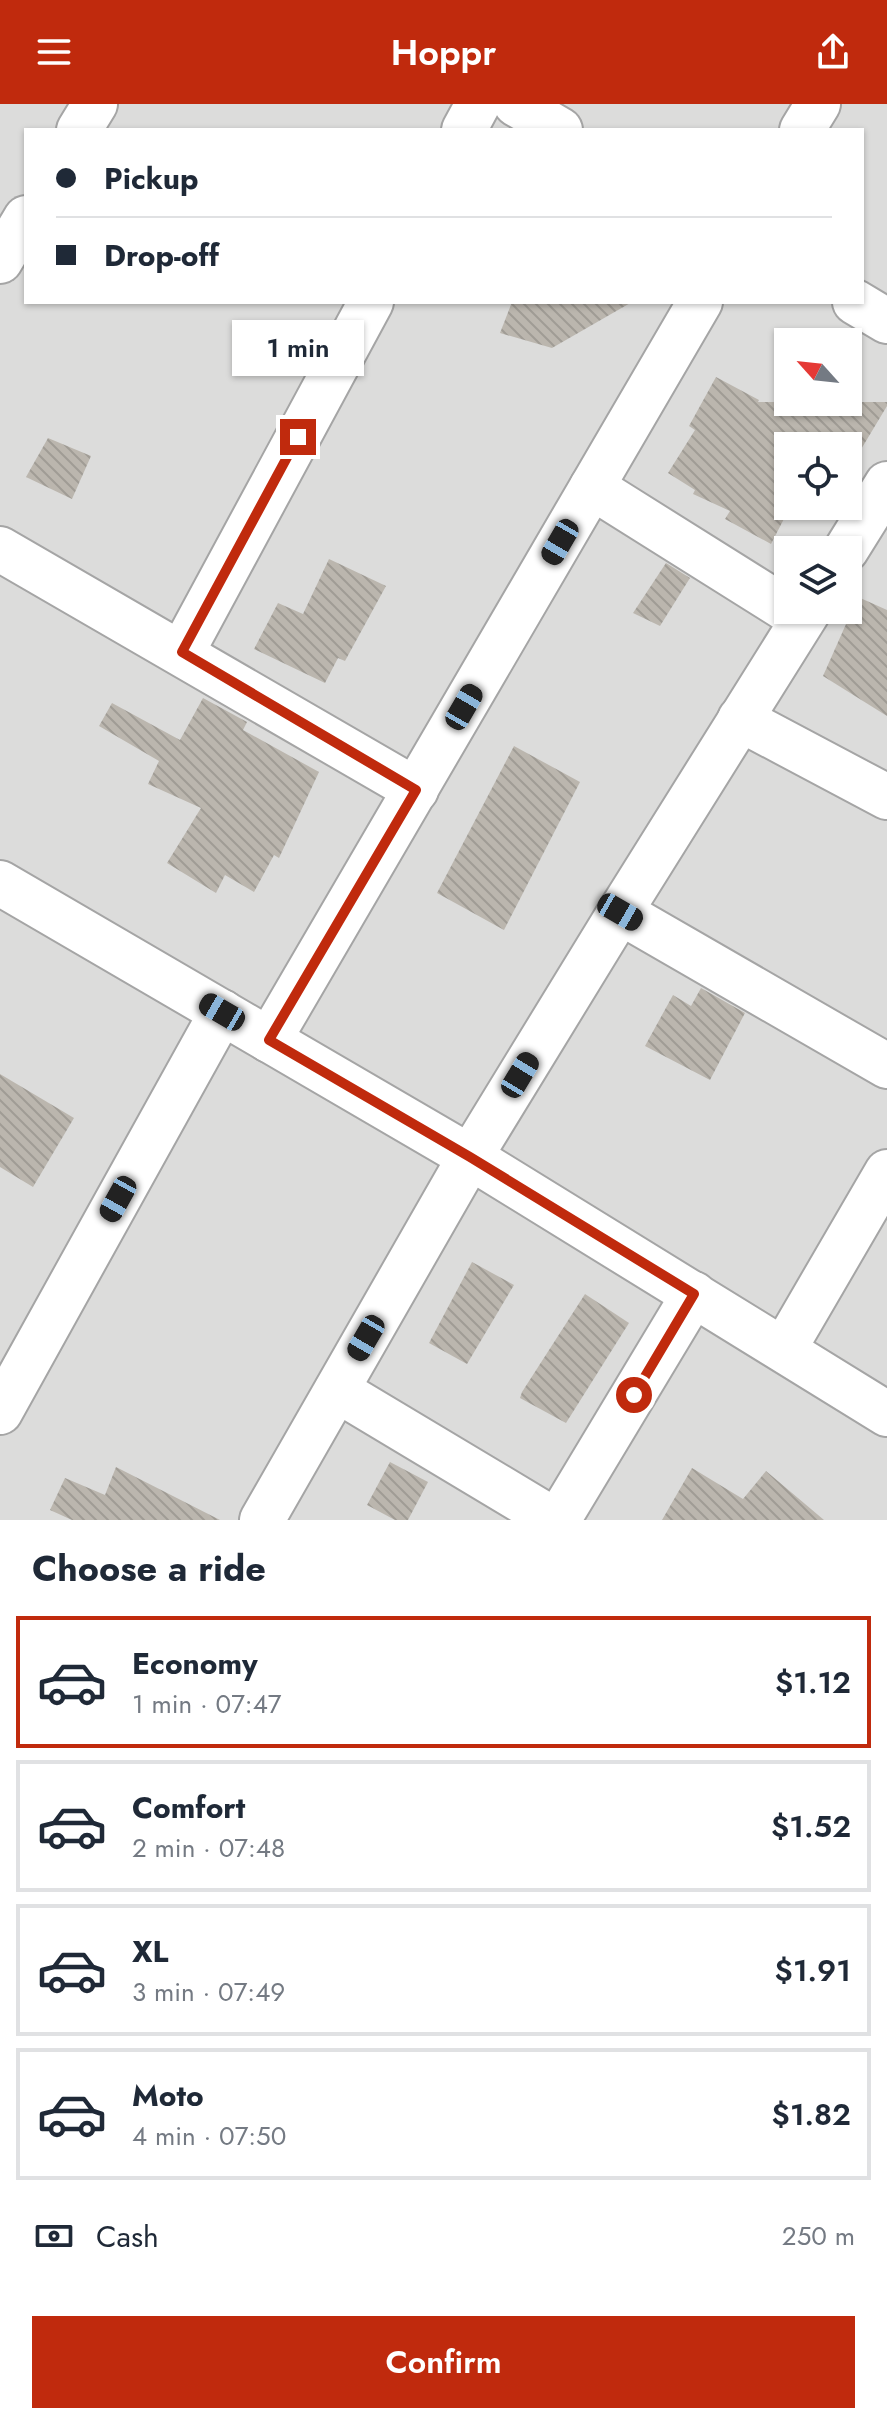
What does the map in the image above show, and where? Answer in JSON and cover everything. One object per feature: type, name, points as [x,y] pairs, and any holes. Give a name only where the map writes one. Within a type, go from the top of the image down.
[{"type":"street","points":[[80,128],[95,104]]},
{"type":"street","points":[[465,128],[478,104]]},
{"type":"street","points":[[516,104],[557,128]]},
{"type":"street","points":[[803,128],[818,104]]},
{"type":"street","points":[[0,261],[24,221]]},
{"type":"street","points":[[182,652],[370,304]]},
{"type":"street","points":[[269,1040],[699,304]]},
{"type":"street","points":[[858,304],[887,321]]},
{"type":"street","points":[[855,536],[887,484]]},
{"type":"street","points":[[592,487],[774,598]]},
{"type":"street","points":[[0,549],[416,790]]},
{"type":"street","points":[[262,1520],[470,1157],[740,719],[791,624]]},
{"type":"street","points":[[740,719],[887,797]]},
{"type":"street","points":[[0,883],[470,1157],[887,1414]]},
{"type":"street","points":[[620,912],[887,1066]]},
{"type":"street","points":[[0,1412],[222,1012]]},
{"type":"street","points":[[784,1349],[887,1172]]},
{"type":"street","points":[[337,1390],[556,1520],[694,1294]]},
{"type":"shaded area","points":[[0,104],[887,104],[887,1520],[0,1520]]},
{"type":"building","points":[[511,304],[629,304],[552,348],[500,333]]},
{"type":"building","points":[[716,377],[758,402],[774,402],[774,416],[862,416],[862,402],[887,402],[862,448],[862,432],[774,432],[774,520],[783,520],[771,544],[725,519],[730,511],[693,494],[695,490],[668,473],[695,430],[689,426]]},
{"type":"building","points":[[48,438],[91,456],[72,499],[26,477]]},
{"type":"building","points":[[329,559],[386,586],[345,661],[338,658],[325,683],[254,649],[278,603],[303,614]]},
{"type":"building","points":[[666,563],[690,578],[660,626],[633,613]]},
{"type":"building","points":[[862,599],[887,610],[887,716],[823,676],[846,624],[862,624]]},
{"type":"building","points":[[203,698],[247,722],[243,730],[319,772],[279,858],[274,855],[254,892],[225,875],[216,893],[167,863],[201,808],[148,784],[159,761],[99,726],[112,703],[180,740]]},
{"type":"building","points":[[514,746],[580,782],[504,930],[437,893]]},
{"type":"building","points":[[701,988],[745,1013],[710,1080],[645,1046],[673,995],[691,1006]]},
{"type":"building","points":[[0,1074],[74,1118],[33,1187],[0,1167]]},
{"type":"building","points":[[472,1262],[514,1285],[467,1364],[429,1343]]},
{"type":"building","points":[[585,1294],[629,1323],[566,1423],[520,1398]]},
{"type":"building","points":[[390,1462],[428,1482],[408,1520],[395,1520],[367,1505]]},
{"type":"building","points":[[116,1467],[220,1520],[72,1520],[50,1510],[65,1478],[105,1495]]},
{"type":"building","points":[[692,1468],[743,1499],[766,1471],[824,1520],[662,1520]]},
{"type":"route","points":[[298,437],[182,652],[416,790],[269,1040],[470,1157],[694,1294],[634,1395]]}]
